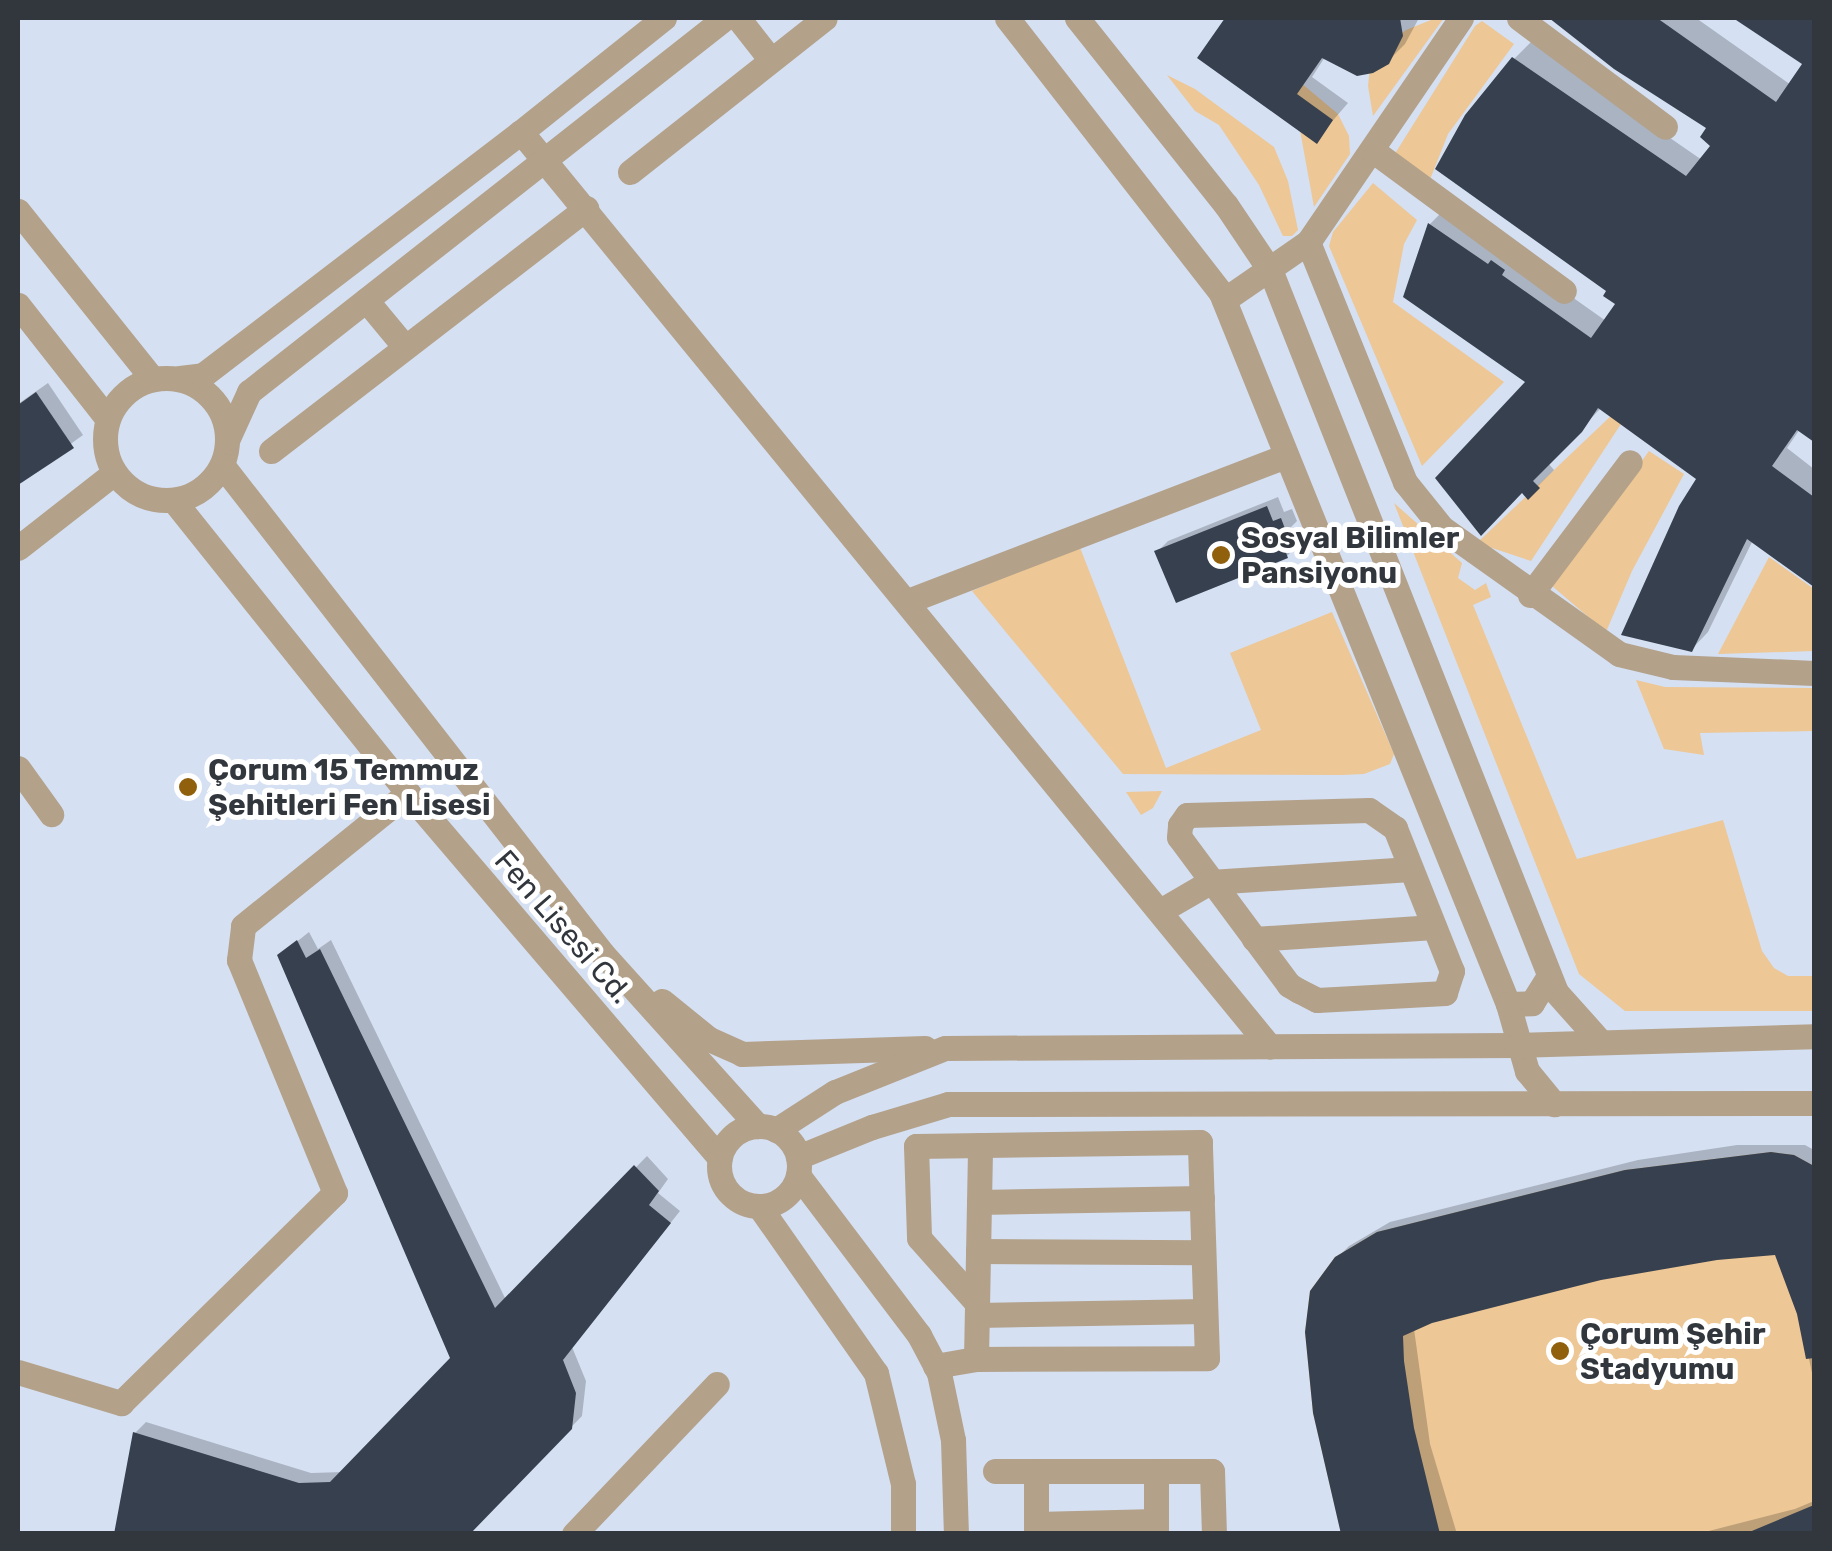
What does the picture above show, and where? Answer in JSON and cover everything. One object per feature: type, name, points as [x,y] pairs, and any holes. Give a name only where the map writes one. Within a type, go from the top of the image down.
[{"type":"street","points":[[664,18],[203,375],[152,378],[124,392],[107,418],[104,444],[114,473],[126,488],[149,499],[174,501],[203,489],[222,465],[228,438],[249,392],[725,18]]},
{"type":"street","points":[[738,18],[771,60]]},
{"type":"street","points":[[630,172],[824,18]]},
{"type":"street","points":[[1007,18],[1224,300],[1508,1004],[1517,1045],[1533,1080],[1554,1104]]},
{"type":"street","points":[[1077,18],[1226,204],[1271,272],[1549,976],[1556,992],[1598,1040]]},
{"type":"street","points":[[1224,300],[1271,272],[1308,242],[1462,18]]},
{"type":"street","points":[[1519,18],[1664,127]]},
{"type":"street","points":[[521,132],[1270,1047]]},
{"type":"street","points":[[1372,150],[1564,292]]},
{"type":"street","points":[[271,450],[586,208]]},
{"type":"street","points":[[18,211],[152,378]]},
{"type":"street","points":[[1308,242],[1405,482],[1442,528],[1618,654],[1640,662],[1814,673]]},
{"type":"street","points":[[366,300],[406,347]]},
{"type":"street","points":[[18,305],[107,418]]},
{"type":"street","points":[[180,378],[204,390],[222,412],[228,438]]},
{"type":"street","points":[[908,601],[1285,456]]},
{"type":"street","points":[[1530,594],[1630,462]]},
{"type":"street","name":"Fen Lisesi Cd.","points":[[222,465],[602,953],[767,1128]]},
{"type":"street","points":[[18,548],[114,473]]},
{"type":"street","name":"Fen Lisesi Cd.","points":[[174,501],[408,793],[720,1158]]},
{"type":"street","points":[[18,768],[51,814]]},
{"type":"street","points":[[18,1372],[121,1403],[335,1194],[239,960],[243,926],[408,793]]},
{"type":"street","points":[[1369,810],[1395,828],[1452,970],[1445,994],[1318,1000],[1289,985],[1210,882],[1180,837],[1180,825],[1187,816],[1369,810]]},
{"type":"street","points":[[1160,911],[1210,882],[1411,869]]},
{"type":"street","points":[[1254,939],[1434,927]]},
{"type":"street","points":[[602,953],[709,1039],[742,1054],[944,1048],[1517,1045],[1814,1036]]},
{"type":"street","points":[[1508,1004],[1532,1003],[1549,976]]},
{"type":"street","points":[[944,1048],[835,1092],[767,1128],[734,1135],[720,1158],[722,1182],[728,1192],[748,1205],[759,1206],[784,1198],[798,1166],[872,1127],[948,1104],[1814,1104]]},
{"type":"street","points":[[767,1128],[786,1137],[798,1166],[919,1336],[935,1366],[953,1440],[956,1534]]},
{"type":"street","points":[[935,1366],[976,1360],[1206,1358],[1204,1252],[1200,1142],[916,1146],[918,1238],[977,1309],[1205,1311]]},
{"type":"street","points":[[976,1360],[980,1145]]},
{"type":"street","points":[[978,1202],[1202,1198]]},
{"type":"street","points":[[759,1206],[876,1373],[904,1484],[903,1534]]},
{"type":"street","points":[[978,1252],[1204,1252]]},
{"type":"street","points":[[574,1534],[717,1384]]},
{"type":"street","points":[[995,1470],[1212,1471],[1214,1534]]},
{"type":"street","points":[[1036,1471],[1036,1529],[1156,1527],[1156,1471]]},
{"type":"shaded area","points":[[1444,18],[1373,116],[1368,86],[1370,67],[1381,50],[1406,30]]},
{"type":"shaded area","points":[[1482,21],[1514,44],[1448,134],[1429,182],[1398,159],[1396,152],[1475,26]]},
{"type":"shaded area","points":[[1233,26],[1338,114],[1349,136],[1350,154],[1314,207],[1297,114]]},
{"type":"shaded area","points":[[1167,75],[1195,89],[1274,147],[1288,181],[1298,230],[1292,236],[1283,236],[1259,185],[1219,125],[1195,111]]},
{"type":"shaded area","points":[[1373,183],[1417,220],[1404,244],[1393,302],[1504,382],[1422,466],[1329,246],[1333,232]]},
{"type":"shaded area","points":[[1615,412],[1621,424],[1531,561],[1477,543]]},
{"type":"shaded area","points":[[1649,451],[1684,474],[1632,571],[1606,632],[1552,586]]},
{"type":"shaded area","points":[[1394,503],[1462,563],[1458,578],[1475,590],[1486,583],[1491,597],[1473,605],[1577,859],[1723,820],[1762,951],[1774,968],[1788,976],[1814,976],[1814,1011],[1625,1011],[1579,974]]},
{"type":"shaded area","points":[[1079,545],[1166,768],[1261,730],[1230,653],[1332,612],[1394,754],[1390,764],[1364,774],[1342,775],[1123,774],[972,591]]},
{"type":"shaded area","points":[[1769,557],[1814,589],[1814,651],[1718,654]]},
{"type":"shaded area","points":[[1636,680],[1665,687],[1814,688],[1814,731],[1700,733],[1704,755],[1664,749]]},
{"type":"shaded area","points":[[1162,791],[1153,808],[1141,815],[1126,792]]},
{"type":"shaded area","name":"Çorum Şehir Stadyumu","points":[[1771,1152],[1794,1155],[1814,1166],[1814,1533],[1341,1533],[1313,1413],[1305,1332],[1310,1291],[1335,1257],[1377,1232],[1625,1170]]},
{"type":"building","points":[[1225,18],[1400,18],[1403,36],[1389,64],[1373,73],[1357,76],[1322,58],[1297,94],[1333,120],[1317,144],[1197,58]]},
{"type":"building","points":[[1549,18],[1657,18],[1776,102],[1802,64],[1733,18],[1814,18],[1814,442],[1797,430],[1772,466],[1814,497],[1814,587],[1747,539],[1692,652],[1621,635],[1679,506],[1696,479],[1598,408],[1582,432],[1533,481],[1540,488],[1528,500],[1522,493],[1481,536],[1435,478],[1525,382],[1403,297],[1428,223],[1488,264],[1491,260],[1505,270],[1502,275],[1591,338],[1615,304],[1603,296],[1606,291],[1435,169],[1465,115],[1512,57],[1686,176],[1710,146],[1700,137],[1706,128],[1614,69]]},
{"type":"building","points":[[36,392],[74,448],[18,485],[18,405]]},
{"type":"building","name":"Sosyal Bilimler Pansiyonu","points":[[1267,506],[1273,521],[1281,518],[1287,534],[1280,537],[1288,558],[1176,603],[1154,551]]},
{"type":"building","points":[[297,940],[306,958],[320,949],[495,1308],[634,1165],[659,1191],[649,1205],[671,1223],[563,1360],[576,1393],[572,1429],[470,1534],[114,1534],[133,1432],[299,1483],[330,1482],[450,1358],[277,955]]},
{"type":"building","points":[[1771,1152],[1794,1155],[1814,1166],[1814,1358],[1806,1359],[1797,1314],[1775,1255],[1717,1260],[1601,1280],[1432,1323],[1403,1336],[1414,1428],[1440,1534],[1341,1534],[1313,1413],[1305,1332],[1310,1291],[1335,1257],[1377,1232],[1625,1170]]},
{"type":"building","points":[[1814,1505],[1814,1534],[1747,1534],[1747,1533]]},
{"type":"place","name":"Sosyal Bilimler Pansiyonu","points":[[1221,555]]},
{"type":"place","name":"Çorum 15 Temmuz Şehitleri Fen Lisesi","points":[[188,787]]},
{"type":"place","name":"Çorum Şehir Stadyumu","points":[[1560,1351]]}]
